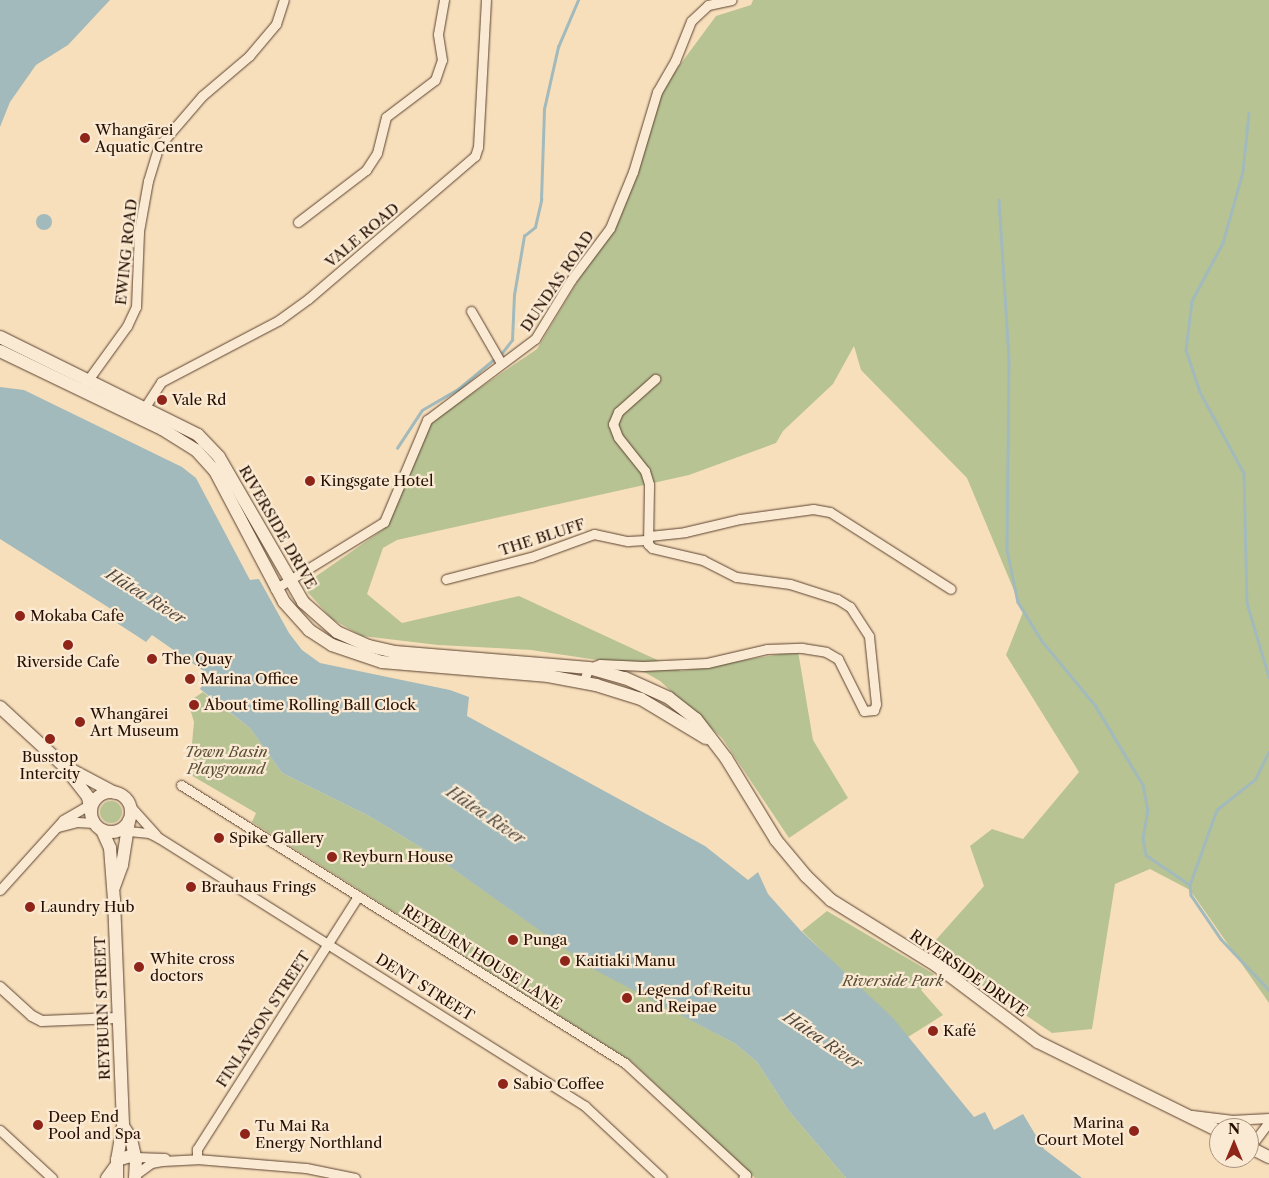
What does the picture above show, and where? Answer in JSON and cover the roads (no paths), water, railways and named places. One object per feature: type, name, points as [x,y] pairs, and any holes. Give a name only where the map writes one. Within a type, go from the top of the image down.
[{"type":"main road","name":"RIVERSIDE DRIVE","points":[[0,336],[84,385]]},
{"type":"main road","name":"RIVERSIDE DRIVE","points":[[0,351],[84,385],[141,412],[183,425],[215,452],[289,582],[317,617],[337,632],[369,646],[411,654],[589,668],[625,678],[669,698],[696,719],[708,739],[726,758],[776,840],[806,876],[831,900],[937,966],[1038,1042],[1209,1127]]},
{"type":"main road","name":"RIVERSIDE DRIVE","points":[[141,412],[189,444],[211,465],[275,589],[309,630],[332,645],[365,658],[411,667],[548,676],[583,682],[641,699],[708,739]]},
{"type":"main road","points":[[0,707],[64,766],[88,797],[94,815]]},
{"type":"main road","points":[[64,766],[124,797],[130,806]]},
{"type":"main road","points":[[94,815],[102,794],[115,793]]},
{"type":"main road","name":"REYBURN STREET","points":[[113,890],[122,865],[125,827],[130,806]]},
{"type":"main road","points":[[94,815],[125,827]]},
{"type":"main road","name":"REYBURN STREET","points":[[94,815],[108,840],[113,890],[123,1126],[116,1162]]},
{"type":"main road","name":"REYBURN STREET","points":[[123,1126],[131,1139],[135,1157],[136,1177]]},
{"type":"main road","points":[[116,1178],[116,1162],[126,1156],[135,1157]]},
{"type":"street","name":"EWING ROAD","points":[[84,385],[127,326],[136,307],[142,209],[159,146],[202,96],[249,56],[276,24],[284,0]]},
{"type":"street","points":[[298,222],[366,170],[377,153],[386,117],[435,80],[441,66],[438,34],[444,0]]},
{"type":"street","name":"VALE ROAD","points":[[141,412],[161,382],[278,320],[308,299],[475,156],[478,147],[485,11],[488,0]]},
{"type":"street","name":"DUNDAS ROAD","points":[[275,589],[384,522],[427,420],[500,363],[535,339],[571,280],[610,228],[632,172],[657,92],[675,61],[691,21],[708,5],[731,0]]},
{"type":"street","points":[[471,311],[500,363]]},
{"type":"street","points":[[583,682],[589,668],[608,662],[643,666],[707,663],[767,649],[814,649],[838,660],[864,711],[874,710],[876,704],[868,636],[850,607],[837,599],[790,584],[736,577],[703,560],[652,548],[648,538],[649,484],[645,470],[618,437],[613,424],[618,412],[654,379]]},
{"type":"street","name":"THE BLUFF","points":[[446,579],[531,557],[594,534],[628,541],[684,532],[740,519],[813,510],[830,512],[950,589]]},
{"type":"street","name":"REYBURN HOUSE LANE","points":[[181,785],[625,1063],[746,1175],[743,1178]]},
{"type":"street","name":"DENT STREET","points":[[130,806],[159,838]]},
{"type":"street","points":[[58,827],[94,815]]},
{"type":"street","points":[[0,890],[67,816],[94,815]]},
{"type":"street","name":"DENT STREET","points":[[125,827],[159,838],[586,1106],[662,1178]]},
{"type":"street","name":"FINLAYSON STREET","points":[[197,1159],[197,1149],[358,896]]},
{"type":"street","points":[[0,987],[32,1016],[42,1021],[117,1018]]},
{"type":"street","points":[[1184,1114],[1231,1120],[1269,1118]]},
{"type":"street","points":[[1259,1135],[1269,1122]]},
{"type":"street","points":[[0,1130],[52,1178]]},
{"type":"street","points":[[135,1157],[154,1156],[170,1159],[197,1159],[306,1168],[355,1178]]},
{"type":"street","points":[[136,1177],[151,1163],[170,1159]]},
{"type":"street","name":"REYBURN STREET","points":[[106,1178],[116,1162]]},
{"type":"water","points":[[0,0],[110,0],[68,45],[36,65],[10,102],[0,127]]},
{"type":"water","points":[[41,214],[47,214],[52,219],[50,228],[41,230],[36,225],[36,219]]},
{"type":"water","name":"Hātea River","points":[[0,387],[24,390],[182,467],[196,478],[250,580],[259,579],[289,633],[302,650],[320,663],[450,690],[469,697],[467,716],[705,846],[748,880],[758,872],[768,894],[801,931],[893,1018],[974,1117],[985,1112],[994,1130],[1023,1114],[1044,1149],[1082,1178],[846,1178],[788,1110],[757,1062],[734,1043],[595,970],[432,854],[369,816],[282,773],[250,728],[200,689],[208,674],[152,635],[146,642],[106,616],[111,609],[0,539]]},
{"type":"waterway","points":[[501,354],[512,340],[514,295],[524,236],[535,227],[541,200],[544,109],[558,47],[578,0]]},
{"type":"waterway","points":[[1249,113],[1243,172],[1223,243],[1192,301],[1186,350],[1200,392],[1244,473],[1247,603],[1269,677]]},
{"type":"waterway","points":[[999,200],[1009,360],[1007,550],[1018,602],[1042,641],[1095,705],[1143,785],[1148,810],[1143,839],[1146,855],[1190,885]]},
{"type":"waterway","points":[[397,448],[422,410],[458,389],[493,360]]},
{"type":"waterway","points":[[1269,752],[1256,779],[1217,810],[1190,885],[1191,895],[1221,939],[1269,990]]},
{"type":"place","name":"Whangārei Aquatic Centre","points":[[85,138]]},
{"type":"place","name":"Vale Rd","points":[[162,400]]},
{"type":"place","name":"Kingsgate Hotel","points":[[310,481]]},
{"type":"place","name":"Mokaba Cafe","points":[[20,616]]},
{"type":"place","name":"Riverside Cafe","points":[[68,645]]},
{"type":"place","name":"The Quay","points":[[152,659]]},
{"type":"place","name":"Marina Office","points":[[190,679]]},
{"type":"place","name":"About time Rolling Ball Clock","points":[[194,705]]},
{"type":"place","name":"Whangārei Art Museum","points":[[80,722]]},
{"type":"place","name":"Busstop Intercity","points":[[50,739]]},
{"type":"place","name":"Spike Gallery","points":[[219,838]]},
{"type":"place","name":"Reyburn House","points":[[332,857]]},
{"type":"place","name":"Brauhaus Frings","points":[[191,887]]},
{"type":"place","name":"Laundry Hub","points":[[30,907]]},
{"type":"place","name":"Punga","points":[[513,940]]},
{"type":"place","name":"Kaitiaki Manu","points":[[565,961]]},
{"type":"place","name":"White cross doctors","points":[[139,967]]},
{"type":"place","name":"Legend of Reitu and Reipae","points":[[627,998]]},
{"type":"place","name":"Kafé","points":[[933,1031]]},
{"type":"place","name":"Sabio Coffee","points":[[503,1084]]},
{"type":"place","name":"Deep End Pool and Spa","points":[[38,1125]]},
{"type":"place","name":"Marina Court Motel","points":[[1134,1131]]},
{"type":"place","name":"Tu Mai Ra Energy Northland","points":[[245,1134]]},
{"type":"park label","name":"Town Basin Playground","points":[[226,760]]},
{"type":"park label","name":"Riverside Park","points":[[893,981]]}]
